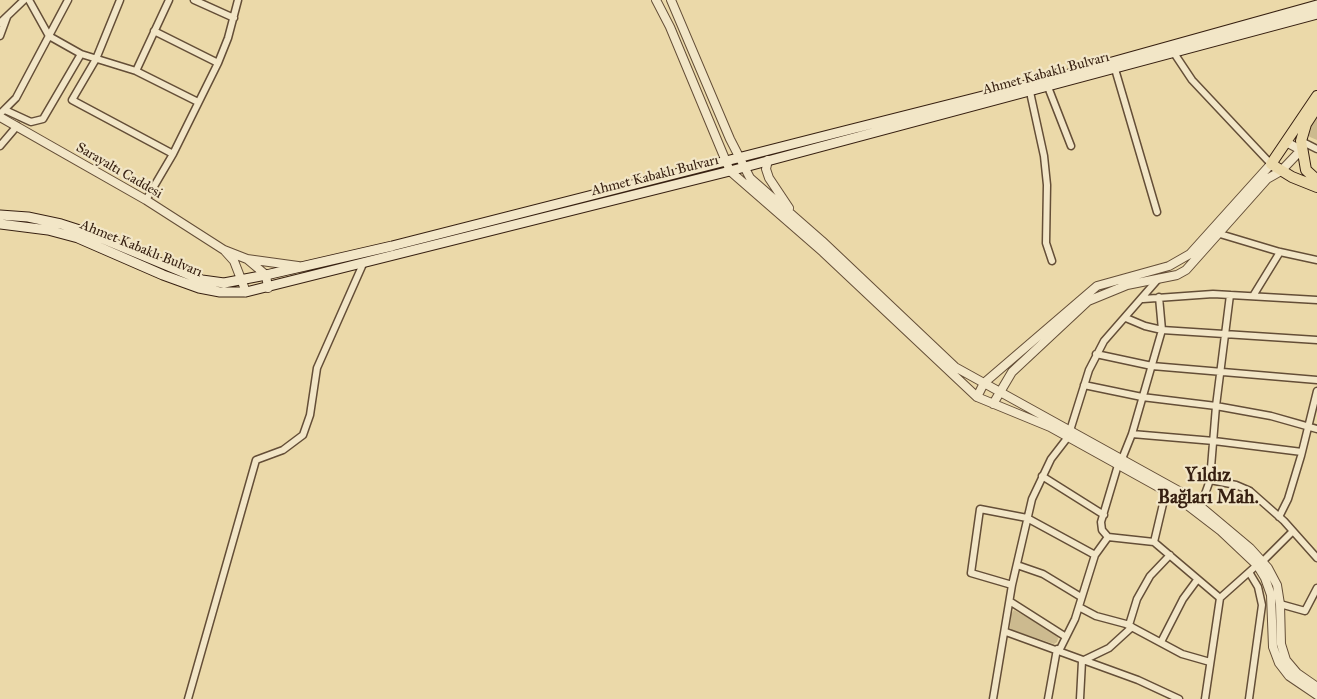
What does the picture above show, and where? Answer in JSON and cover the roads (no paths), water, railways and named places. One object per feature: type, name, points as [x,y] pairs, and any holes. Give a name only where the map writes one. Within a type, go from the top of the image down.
[{"type":"main road","name":"Ahmet Kabaklı Bulvarı","points":[[0,224],[48,230],[78,238],[163,275],[199,288],[220,292],[246,292],[730,172],[742,162],[1317,5]]},
{"type":"main road","name":"Ahmet Kabaklı Bulvarı","points":[[0,215],[28,217],[89,233],[202,280],[224,282],[266,276],[726,161],[768,160],[1174,54],[1317,14]]},
{"type":"main road","points":[[1317,96],[1271,164],[1282,172],[1317,187]]},
{"type":"main road","points":[[1317,107],[1306,124],[1301,145],[1306,170],[1317,180]]},
{"type":"street","points":[[0,22],[24,0]]},
{"type":"street","points":[[29,0],[49,36],[81,54],[136,71],[198,102]]},
{"type":"street","points":[[68,0],[16,98],[2,114],[31,122],[43,119],[81,54]]},
{"type":"street","points":[[120,0],[96,59],[72,100],[173,154]]},
{"type":"street","points":[[136,71],[169,0]]},
{"type":"street","points":[[194,0],[234,18]]},
{"type":"street","points":[[146,200],[173,154],[218,63],[234,18],[238,0]]},
{"type":"street","points":[[656,0],[670,27],[730,172],[824,252],[977,397],[1069,434]]},
{"type":"street","points":[[671,0],[750,178],[800,222],[955,368],[999,391],[1069,434],[1198,503],[1274,576],[1280,604],[1281,644],[1286,660],[1296,673],[1317,687]]},
{"type":"street","points":[[0,36],[8,16]]},
{"type":"street","points":[[154,31],[218,63]]},
{"type":"street","points":[[977,397],[984,383],[1097,286],[1169,266],[1190,254],[1271,164],[1192,80],[1174,54]]},
{"type":"street","points":[[1115,69],[1157,212]]},
{"type":"street","points":[[1048,87],[1071,146]]},
{"type":"street","points":[[1030,92],[1044,156],[1047,185],[1046,243],[1048,256],[1052,261]]},
{"type":"street","name":"Sarayaltı Caddesi","points":[[2,114],[17,126],[146,200],[224,250]]},
{"type":"street","points":[[0,146],[17,126]]},
{"type":"street","points":[[1286,142],[1317,149]]},
{"type":"street","points":[[993,404],[1012,372],[1030,353],[1088,301],[1127,285],[1178,274],[1186,270],[1267,179],[1282,172],[1301,145]]},
{"type":"street","points":[[768,160],[766,169],[775,190],[800,222]]},
{"type":"street","points":[[1220,234],[1280,252],[1317,260]]},
{"type":"street","points":[[224,250],[248,259],[300,266]]},
{"type":"street","points":[[224,250],[234,261],[243,279],[246,292]]},
{"type":"street","points":[[1253,296],[1280,252]]},
{"type":"street","points":[[248,259],[266,276],[268,288]]},
{"type":"street","points":[[188,699],[256,460],[283,450],[303,434],[310,415],[316,368],[363,264]]},
{"type":"street","points":[[994,699],[1011,602],[1012,585],[1027,518],[1042,476],[1069,434],[1096,354],[1104,341],[1159,278]]},
{"type":"street","points":[[1143,298],[1230,295],[1317,300]]},
{"type":"street","points":[[1198,503],[1205,494],[1210,480],[1216,406],[1230,295]]},
{"type":"street","points":[[1159,296],[1162,330],[1132,434],[1120,462],[1101,522],[1102,530],[1108,537],[1154,542],[1220,598]]},
{"type":"street","points":[[1126,318],[1145,326],[1162,330],[1317,340]]},
{"type":"street","points":[[1096,354],[1152,366],[1222,370],[1317,380]]},
{"type":"street","points":[[1084,385],[1142,397],[1216,406],[1271,416],[1317,429]]},
{"type":"street","points":[[1279,516],[1288,499],[1310,428],[1317,391]]},
{"type":"street","points":[[1132,434],[1214,441],[1302,452]]},
{"type":"street","points":[[1042,476],[1104,515]]},
{"type":"street","points":[[1210,480],[1236,485],[1250,491],[1279,516],[1317,558]]},
{"type":"street","points":[[1154,542],[1167,488]]},
{"type":"street","points":[[1167,488],[1260,563],[1271,596],[1274,647],[1279,663],[1289,676],[1317,695]]},
{"type":"street","points":[[1012,585],[971,573],[980,509],[1027,518],[1096,555]]},
{"type":"street","points":[[1205,699],[1220,598],[1293,531]]},
{"type":"street","points":[[1048,699],[1058,650],[1079,607],[1096,555],[1108,537]]},
{"type":"street","points":[[1082,661],[1109,648],[1130,626],[1137,599],[1150,576],[1170,555]]},
{"type":"street","points":[[1017,565],[1043,574],[1081,598]]},
{"type":"street","points":[[1248,699],[1262,605],[1258,587],[1249,572]]},
{"type":"street","points":[[1161,642],[1183,599],[1197,580]]},
{"type":"street","points":[[1280,604],[1305,611],[1317,588]]},
{"type":"street","points":[[1011,602],[1066,637]]},
{"type":"street","points":[[1079,607],[1096,616],[1130,626],[1182,654],[1210,662]]},
{"type":"street","points":[[1006,632],[1138,680],[1179,699]]},
{"type":"street","points":[[1080,699],[1082,661]]},
{"type":"district","name":"Yıldız Bağları Mah.","points":[[1208,487]]}]
